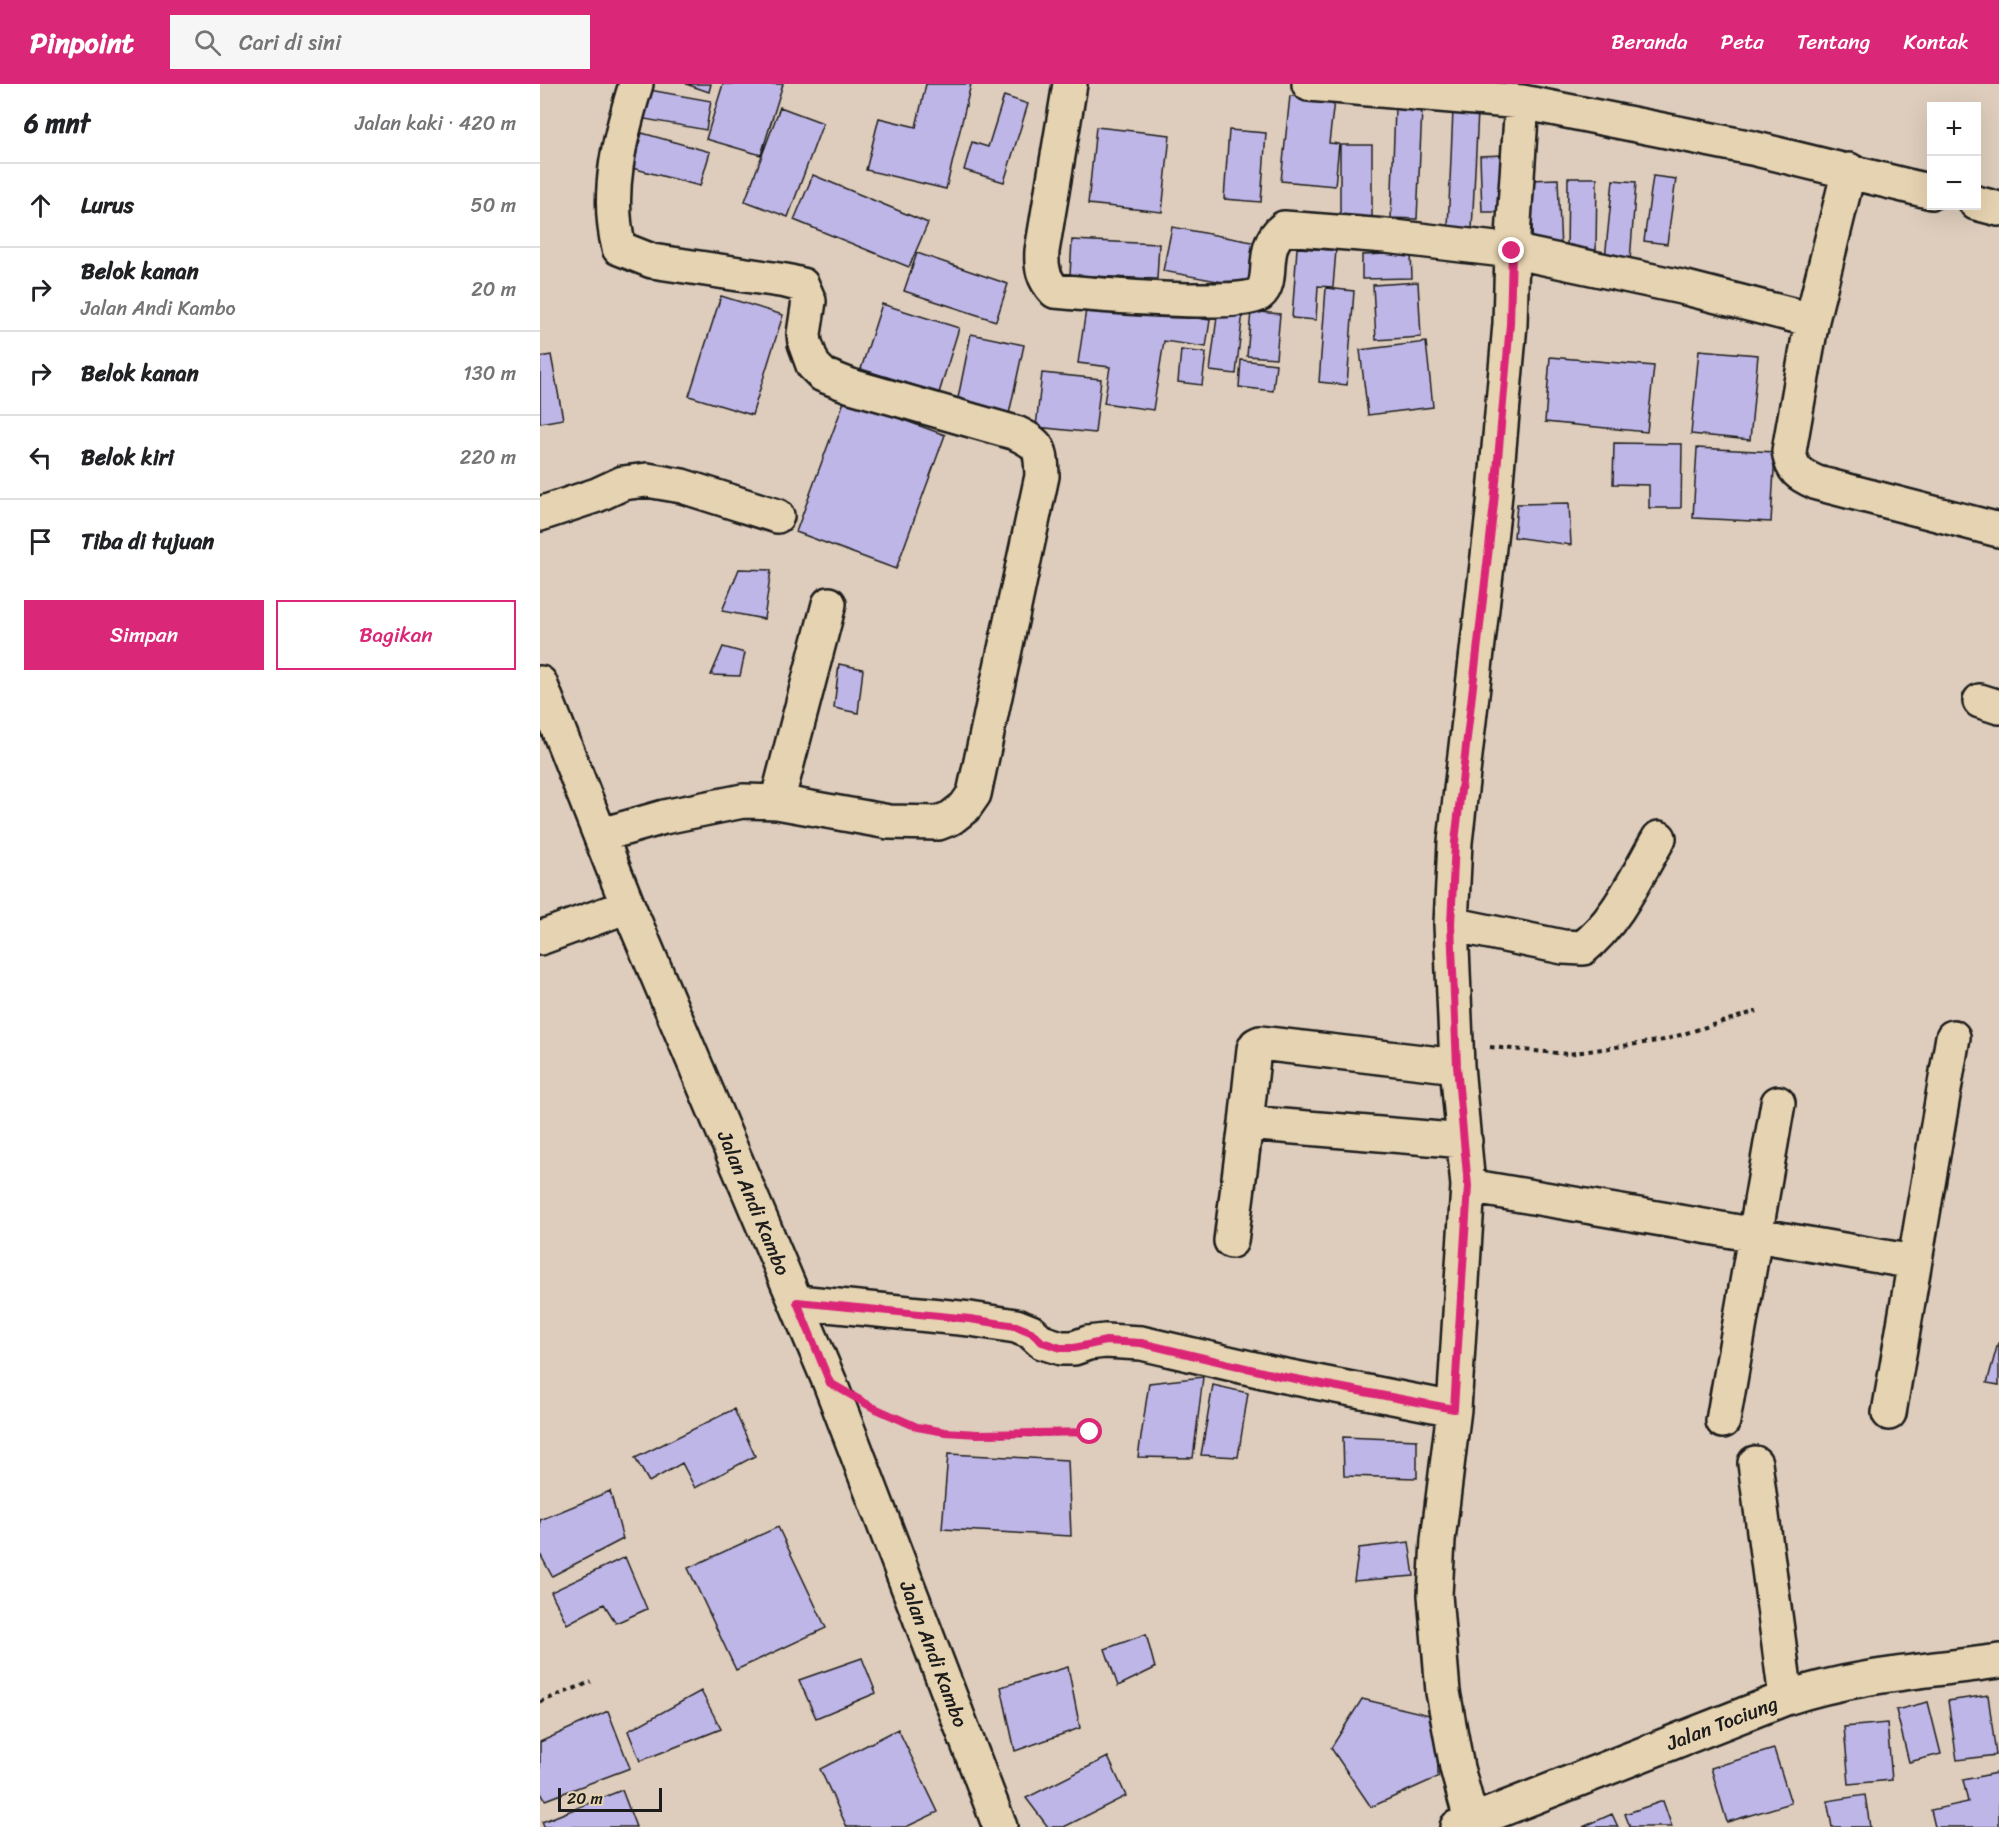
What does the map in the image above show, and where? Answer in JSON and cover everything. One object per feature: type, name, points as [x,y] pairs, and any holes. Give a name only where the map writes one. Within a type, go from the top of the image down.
[{"type":"street","points":[[601,835],[664,817],[743,801],[777,802],[889,822],[938,823],[951,818],[965,807],[974,794],[1042,476],[1041,455],[1034,442],[1016,433],[851,386],[824,375],[813,365],[805,343],[804,334],[809,301],[802,285],[652,261],[619,248],[612,208],[617,163],[636,84]]},
{"type":"street","points":[[1070,84],[1044,235],[1041,266],[1044,277],[1055,291],[1180,300],[1248,298],[1259,294],[1264,288],[1270,244],[1284,228],[1386,236],[1512,251],[1686,288],[1812,320]]},
{"type":"street","points":[[1310,84],[1522,102],[1752,148],[1927,191]]},
{"type":"street","points":[[1467,1825],[1443,1692],[1437,1628],[1437,1540],[1454,1409],[1468,1186],[1457,1055],[1451,924],[1455,842],[1495,493],[1510,324],[1512,251],[1522,102]]},
{"type":"street","points":[[1849,170],[1812,320],[1791,435],[1789,451],[1791,465],[1803,477],[1818,483],[1999,530]]},
{"type":"street","points":[[1981,204],[1999,209]]},
{"type":"street","points":[[540,514],[597,495],[623,483],[647,480],[682,486],[777,516]]},
{"type":"street","points":[[777,802],[830,604]]},
{"type":"street","name":"Jalan Andi Kambo","points":[[540,683],[627,906],[830,1383],[1000,1827]]},
{"type":"street","points":[[1451,924],[1563,947],[1583,948],[1609,923],[1659,838]]},
{"type":"street","points":[[540,938],[627,906]]},
{"type":"street","points":[[1889,1413],[1953,1037]]},
{"type":"street","points":[[1231,1240],[1256,1045],[1260,1042],[1457,1055]]},
{"type":"street","points":[[1724,1421],[1778,1103]]},
{"type":"street","points":[[1246,1123],[1465,1141]]},
{"type":"street","points":[[1468,1186],[1914,1262]]},
{"type":"street","points":[[797,1302],[970,1319],[1016,1326],[1031,1332],[1042,1342],[1061,1348],[1074,1348],[1106,1341],[1141,1343],[1280,1376],[1454,1409]]},
{"type":"street","points":[[1755,1463],[1786,1698]]},
{"type":"street","name":"Jalan Tociung","points":[[1467,1825],[1813,1689],[1853,1680],[1999,1661]]},
{"type":"path","points":[[1457,1055],[1568,1054],[1664,1040],[1757,1011]]},
{"type":"path","points":[[830,1383],[872,1407],[917,1427],[937,1431],[978,1434],[1090,1432]]},
{"type":"path","points":[[540,1702],[591,1682]]},
{"type":"building","points":[[686,84],[711,84],[709,92]]},
{"type":"building","points":[[723,84],[783,84],[761,155],[706,139]]},
{"type":"building","points":[[926,84],[971,84],[946,189],[866,170],[879,118],[916,127]]},
{"type":"building","points":[[644,89],[711,101],[706,130],[639,118]]},
{"type":"building","points":[[1004,96],[1028,104],[1004,182],[964,170],[972,142],[988,147]]},
{"type":"building","points":[[1290,96],[1334,101],[1329,143],[1339,144],[1335,186],[1281,181]]},
{"type":"building","points":[[780,107],[823,123],[788,217],[745,201]]},
{"type":"building","points":[[1395,108],[1422,109],[1417,219],[1391,218]]},
{"type":"building","points":[[1453,110],[1478,111],[1472,230],[1448,228]]},
{"type":"building","points":[[1096,127],[1170,135],[1162,212],[1088,204]]},
{"type":"building","points":[[1229,130],[1266,133],[1261,202],[1224,199]]},
{"type":"building","points":[[642,133],[710,152],[700,186],[632,168]]},
{"type":"building","points":[[1340,145],[1372,145],[1372,220],[1340,220]]},
{"type":"building","points":[[1503,155],[1504,212],[1482,212],[1480,156]]},
{"type":"building","points":[[813,175],[928,223],[909,267],[794,220]]},
{"type":"building","points":[[1653,176],[1676,179],[1667,244],[1644,241]]},
{"type":"building","points":[[1568,178],[1597,178],[1596,251],[1567,251]]},
{"type":"building","points":[[1558,179],[1561,251],[1533,252],[1530,180]]},
{"type":"building","points":[[1613,180],[1636,182],[1630,261],[1605,259]]},
{"type":"building","points":[[1172,227],[1263,244],[1255,288],[1163,271]]},
{"type":"building","points":[[1072,240],[1159,244],[1157,279],[1070,275]]},
{"type":"building","points":[[1297,248],[1336,250],[1333,287],[1318,286],[1316,320],[1292,318]]},
{"type":"building","points":[[917,253],[1008,284],[996,321],[904,291]]},
{"type":"building","points":[[1411,253],[1412,278],[1362,279],[1362,255]]},
{"type":"building","points":[[1418,282],[1421,337],[1376,340],[1373,285]]},
{"type":"building","points":[[1326,288],[1354,291],[1347,385],[1319,382]]},
{"type":"building","points":[[721,296],[783,315],[752,415],[689,396]]},
{"type":"building","points":[[1087,303],[1198,309],[1197,318],[1210,320],[1206,347],[1164,341],[1153,410],[1104,403],[1110,367],[1078,363]]},
{"type":"building","points":[[882,304],[959,328],[939,393],[861,369]]},
{"type":"building","points":[[1218,309],[1243,311],[1236,374],[1210,371]]},
{"type":"building","points":[[1251,311],[1280,314],[1276,358],[1247,356]]},
{"type":"building","points":[[971,334],[1024,345],[1009,414],[957,403]]},
{"type":"building","points":[[1426,342],[1433,407],[1368,415],[1360,350]]},
{"type":"building","points":[[1181,350],[1206,353],[1202,385],[1178,382]]},
{"type":"building","points":[[1699,350],[1758,355],[1750,440],[1691,434]]},
{"type":"building","points":[[551,355],[563,419],[540,423],[540,357]]},
{"type":"building","points":[[1550,357],[1654,366],[1647,432],[1545,422]]},
{"type":"building","points":[[1241,360],[1276,364],[1273,391],[1239,387]]},
{"type":"building","points":[[1042,373],[1101,379],[1095,433],[1036,427]]},
{"type":"building","points":[[845,399],[945,435],[896,569],[796,532]]},
{"type":"building","points":[[1614,443],[1682,444],[1681,508],[1649,508],[1649,485],[1613,484]]},
{"type":"building","points":[[1697,448],[1775,452],[1771,522],[1693,518]]},
{"type":"building","points":[[1569,503],[1571,545],[1514,537],[1517,504]]},
{"type":"building","points":[[739,569],[771,570],[764,619],[722,611]]},
{"type":"building","points":[[723,647],[745,653],[740,676],[711,675]]},
{"type":"building","points":[[839,664],[863,669],[858,713],[834,708]]},
{"type":"building","points":[[1999,1343],[1999,1385],[1987,1383]]},
{"type":"building","points":[[1203,1377],[1193,1458],[1138,1457],[1149,1383]]},
{"type":"building","points":[[1213,1385],[1248,1393],[1238,1457],[1201,1455]]},
{"type":"building","points":[[734,1409],[755,1456],[695,1488],[682,1463],[649,1482],[635,1458]]},
{"type":"building","points":[[1343,1437],[1417,1440],[1417,1478],[1344,1476]]},
{"type":"building","points":[[948,1454],[1068,1460],[1071,1536],[942,1529]]},
{"type":"building","points":[[610,1491],[623,1539],[552,1576],[540,1554],[540,1520]]},
{"type":"building","points":[[778,1527],[826,1628],[736,1670],[688,1568]]},
{"type":"building","points":[[1409,1542],[1414,1576],[1354,1581],[1359,1548]]},
{"type":"building","points":[[625,1557],[647,1609],[616,1623],[604,1604],[567,1624],[551,1592]]},
{"type":"building","points":[[1146,1634],[1155,1668],[1118,1686],[1105,1649]]},
{"type":"building","points":[[862,1658],[876,1693],[816,1718],[799,1680]]},
{"type":"building","points":[[1068,1667],[1080,1728],[1015,1751],[1001,1687]]},
{"type":"building","points":[[701,1691],[721,1729],[640,1761],[628,1731]]},
{"type":"building","points":[[1988,1695],[1996,1755],[1957,1760],[1948,1701]]},
{"type":"building","points":[[1362,1699],[1438,1717],[1438,1777],[1371,1807],[1331,1748]]},
{"type":"building","points":[[1928,1702],[1941,1754],[1909,1762],[1896,1710]]},
{"type":"building","points":[[608,1711],[630,1768],[545,1800],[540,1791],[540,1742]]},
{"type":"building","points":[[1887,1723],[1892,1780],[1849,1784],[1844,1727]]},
{"type":"building","points":[[898,1729],[938,1812],[906,1827],[847,1827],[820,1769]]},
{"type":"building","points":[[1774,1749],[1791,1803],[1727,1822],[1711,1768]]},
{"type":"building","points":[[1108,1757],[1126,1796],[1064,1827],[1048,1827],[1026,1798]]},
{"type":"building","points":[[1996,1773],[1999,1789],[1999,1827],[1935,1827],[1931,1810],[1968,1802],[1963,1780]]},
{"type":"building","points":[[622,1790],[636,1827],[544,1827],[542,1822]]},
{"type":"building","points":[[1865,1795],[1870,1827],[1832,1827],[1827,1801]]},
{"type":"building","points":[[1663,1801],[1672,1827],[1630,1827],[1625,1814]]},
{"type":"building","points":[[1612,1814],[1618,1827],[1583,1827]]},
{"type":"route","points":[[1090,1432],[978,1434],[917,1427],[872,1407],[830,1383],[797,1302],[970,1319],[1016,1326],[1031,1332],[1042,1342],[1061,1348],[1074,1348],[1106,1341],[1141,1343],[1280,1376],[1454,1409],[1468,1186],[1457,1066],[1451,924],[1455,842],[1494,504],[1510,324],[1512,251]]}]
